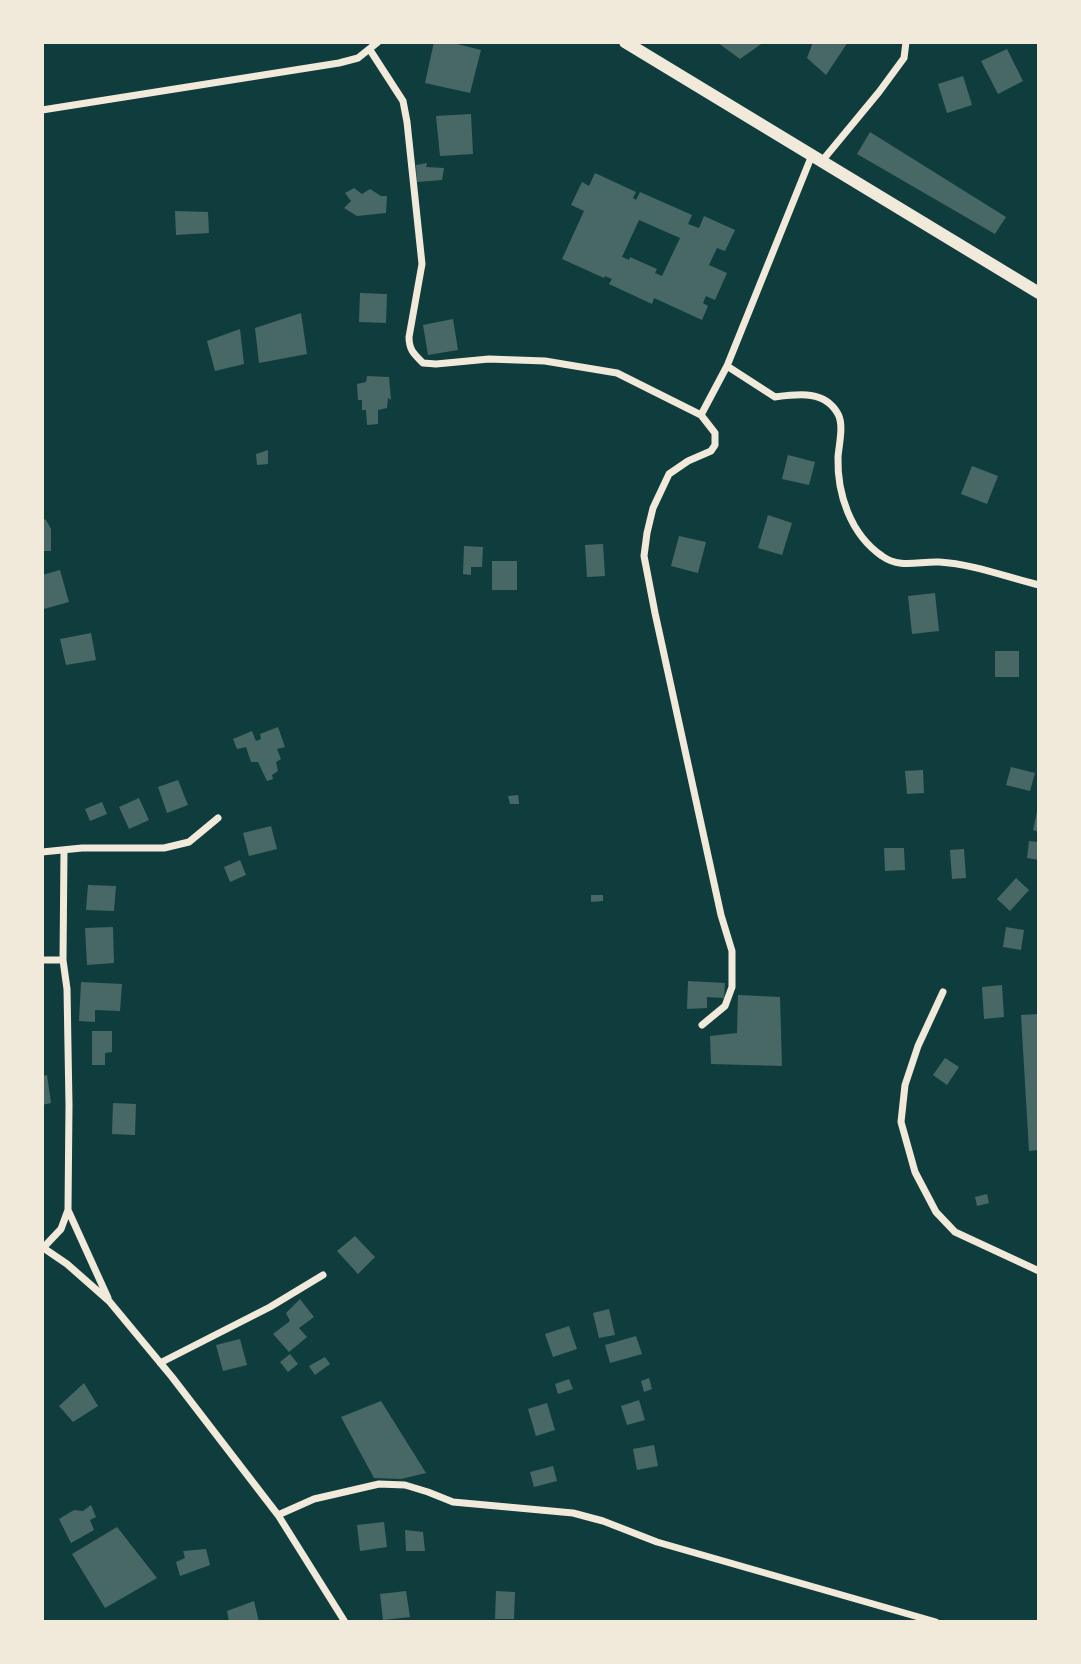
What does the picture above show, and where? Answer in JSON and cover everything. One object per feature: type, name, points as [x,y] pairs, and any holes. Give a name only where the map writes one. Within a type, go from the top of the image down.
[{"type":"main road","points":[[625,42],[1039,293]]},
{"type":"street","points":[[42,110],[339,63],[358,58],[378,42]]},
{"type":"street","points":[[701,415],[727,366],[817,158],[880,92],[904,58],[906,42]]},
{"type":"street","points":[[370,50],[403,101],[407,122],[422,264],[409,337],[411,351],[423,363],[489,359],[545,361],[617,373],[701,415],[715,433],[715,445],[711,451],[688,461],[669,474],[653,508],[644,556],[721,915],[732,951],[732,987],[724,1006],[702,1025]]},
{"type":"street","points":[[727,366],[775,397],[812,395],[825,399],[838,414],[841,426],[838,459],[841,497],[863,539],[884,558],[897,563],[938,562],[964,566],[1039,585]]},
{"type":"street","points":[[42,852],[82,848],[164,848],[189,842],[218,817]]},
{"type":"street","points":[[64,850],[63,960],[67,989],[68,1209],[61,1229],[43,1247],[109,1301],[160,1363],[278,1515],[345,1622]]},
{"type":"street","points":[[42,961],[63,960]]},
{"type":"street","points":[[943,992],[918,1046],[905,1085],[901,1122],[915,1172],[936,1212],[955,1232],[1039,1271]]},
{"type":"street","points":[[68,1209],[109,1301]]},
{"type":"street","points":[[160,1363],[270,1307],[323,1275]]},
{"type":"street","points":[[278,1515],[314,1499],[347,1491],[379,1484],[405,1485],[453,1502],[573,1513],[603,1521],[657,1542],[936,1622]]},
{"type":"building","points":[[434,42],[449,42],[481,50],[470,93],[425,83]]},
{"type":"building","points":[[717,42],[764,42],[740,59]]},
{"type":"building","points":[[813,42],[848,42],[826,75],[807,58]]},
{"type":"building","points":[[1007,49],[1023,81],[998,94],[981,61]]},
{"type":"building","points":[[963,76],[972,105],[947,113],[938,84]]},
{"type":"building","points":[[471,114],[473,154],[440,156],[436,116]]},
{"type":"building","points":[[870,132],[1006,217],[995,234],[857,154]]},
{"type":"building","points":[[427,163],[426,167],[444,168],[442,180],[417,182],[416,165]]},
{"type":"building","points":[[595,173],[636,192],[633,198],[636,200],[640,192],[692,215],[688,224],[699,228],[704,216],[735,230],[725,251],[717,248],[709,265],[727,273],[715,300],[706,296],[703,303],[708,306],[702,320],[654,298],[652,304],[609,284],[612,279],[562,259],[584,211],[571,205],[582,182],[589,186]],"holes":[[[639,220],[680,238],[662,276],[655,273],[657,269],[630,257],[629,260],[622,257]]]},
{"type":"building","points":[[354,188],[362,194],[370,189],[381,196],[387,196],[386,213],[357,216],[344,208],[351,201],[345,193]]},
{"type":"building","points":[[175,211],[208,212],[209,233],[176,235]]},
{"type":"building","points":[[360,293],[387,294],[386,323],[359,322]]},
{"type":"building","points":[[301,313],[307,354],[259,363],[255,328]]},
{"type":"building","points":[[453,319],[458,350],[428,355],[423,325]]},
{"type":"building","points":[[240,329],[244,364],[215,371],[207,341]]},
{"type":"building","points":[[367,376],[389,377],[391,400],[388,398],[387,408],[378,410],[378,424],[367,425],[366,410],[362,410],[362,400],[358,400],[357,384],[366,382]]},
{"type":"building","points":[[268,450],[268,464],[257,465],[256,454]]},
{"type":"building","points":[[788,455],[815,462],[809,485],[782,479]]},
{"type":"building","points":[[972,466],[998,476],[987,504],[961,494]]},
{"type":"building","points":[[768,515],[792,523],[782,555],[758,548]]},
{"type":"building","points":[[42,518],[51,529],[51,551],[42,551]]},
{"type":"building","points":[[679,536],[706,542],[698,573],[671,566]]},
{"type":"building","points":[[603,544],[605,576],[587,577],[585,545]]},
{"type":"building","points":[[464,546],[483,547],[482,567],[471,567],[471,575],[463,574]]},
{"type":"building","points":[[492,561],[517,561],[517,590],[492,590]]},
{"type":"building","points":[[60,570],[69,602],[44,609],[42,575]]},
{"type":"building","points":[[935,593],[939,631],[912,634],[908,596]]},
{"type":"building","points":[[91,633],[96,660],[66,665],[60,639]]},
{"type":"building","points":[[995,651],[1019,651],[1019,677],[995,677]]},
{"type":"building","points":[[278,727],[285,747],[277,749],[281,759],[276,762],[278,771],[272,775],[273,779],[267,781],[258,762],[251,762],[246,747],[237,749],[233,739],[252,731],[256,741],[261,739],[260,734]]},
{"type":"building","points":[[1011,767],[1035,773],[1030,791],[1006,785]]},
{"type":"building","points":[[923,770],[924,793],[907,794],[905,771]]},
{"type":"building","points":[[178,780],[188,805],[167,813],[158,787]]},
{"type":"building","points":[[518,795],[519,804],[510,804],[508,796]]},
{"type":"building","points":[[139,798],[149,820],[129,829],[119,807]]},
{"type":"building","points":[[102,802],[107,814],[90,821],[85,809]]},
{"type":"building","points":[[1039,807],[1039,832],[1033,830]]},
{"type":"building","points":[[271,826],[277,849],[249,856],[243,833]]},
{"type":"building","points":[[1029,841],[1039,842],[1039,860],[1027,858]]},
{"type":"building","points":[[884,848],[904,848],[905,870],[885,871]]},
{"type":"building","points":[[964,849],[966,878],[952,879],[950,850]]},
{"type":"building","points":[[240,860],[246,875],[230,882],[224,867]]},
{"type":"building","points":[[1016,878],[1029,890],[1010,911],[997,899]]},
{"type":"building","points":[[88,885],[116,886],[114,911],[86,910]]},
{"type":"building","points":[[591,895],[603,895],[603,901],[591,902]]},
{"type":"building","points":[[113,927],[114,963],[87,965],[85,928]]},
{"type":"building","points":[[1006,927],[1024,930],[1021,950],[1003,947]]},
{"type":"building","points":[[688,981],[725,983],[724,998],[707,997],[707,1008],[687,1009]]},
{"type":"building","points":[[81,982],[122,984],[120,1011],[95,1010],[95,1022],[79,1021]]},
{"type":"building","points":[[1002,985],[1004,1017],[984,1019],[982,987]]},
{"type":"building","points":[[738,995],[780,997],[782,1066],[711,1064],[710,1036],[737,1033]]},
{"type":"building","points":[[1039,1014],[1039,1150],[1029,1151],[1021,1015]]},
{"type":"building","points":[[92,1031],[112,1031],[112,1052],[105,1053],[105,1065],[92,1065]]},
{"type":"building","points":[[945,1058],[959,1067],[947,1085],[933,1075]]},
{"type":"building","points":[[47,1075],[51,1103],[42,1105],[42,1076]]},
{"type":"building","points":[[113,1103],[136,1104],[135,1135],[112,1134]]},
{"type":"building","points":[[987,1194],[989,1203],[977,1206],[975,1197]]},
{"type":"building","points":[[355,1236],[375,1257],[358,1274],[337,1251]]},
{"type":"building","points":[[300,1299],[314,1317],[299,1328],[307,1337],[289,1352],[273,1334],[290,1321],[286,1313]]},
{"type":"building","points":[[609,1309],[615,1335],[599,1338],[593,1313]]},
{"type":"building","points":[[569,1326],[577,1349],[553,1357],[545,1334]]},
{"type":"building","points":[[636,1336],[642,1354],[610,1363],[605,1345]]},
{"type":"building","points":[[240,1339],[247,1365],[223,1371],[216,1345]]},
{"type":"building","points":[[290,1354],[298,1364],[288,1372],[280,1362]]},
{"type":"building","points":[[325,1357],[330,1364],[315,1375],[309,1366]]},
{"type":"building","points":[[649,1378],[652,1389],[644,1392],[641,1381]]},
{"type":"building","points":[[569,1379],[573,1389],[558,1394],[555,1384]]},
{"type":"building","points":[[84,1383],[98,1406],[73,1422],[59,1406]]},
{"type":"building","points":[[639,1400],[645,1420],[627,1425],[621,1406]]},
{"type":"building","points":[[381,1401],[426,1473],[401,1479],[374,1478],[341,1417]]},
{"type":"building","points":[[547,1403],[555,1430],[536,1436],[528,1409]]},
{"type":"building","points":[[654,1445],[658,1466],[637,1470],[633,1449]]},
{"type":"building","points":[[553,1466],[557,1481],[534,1487],[530,1472]]},
{"type":"building","points":[[91,1505],[96,1517],[90,1520],[94,1530],[71,1543],[59,1519],[74,1510],[83,1511]]},
{"type":"building","points":[[384,1522],[387,1547],[360,1551],[357,1525]]},
{"type":"building","points":[[117,1527],[157,1578],[105,1608],[72,1554]]},
{"type":"building","points":[[405,1530],[423,1532],[425,1551],[406,1551]]},
{"type":"building","points":[[206,1549],[210,1565],[180,1576],[176,1562],[185,1558],[183,1551]]},
{"type":"building","points":[[406,1591],[410,1617],[383,1620],[380,1594]]},
{"type":"building","points":[[496,1591],[515,1592],[514,1619],[495,1619]]},
{"type":"building","points":[[254,1601],[259,1622],[229,1622],[227,1611]]}]
